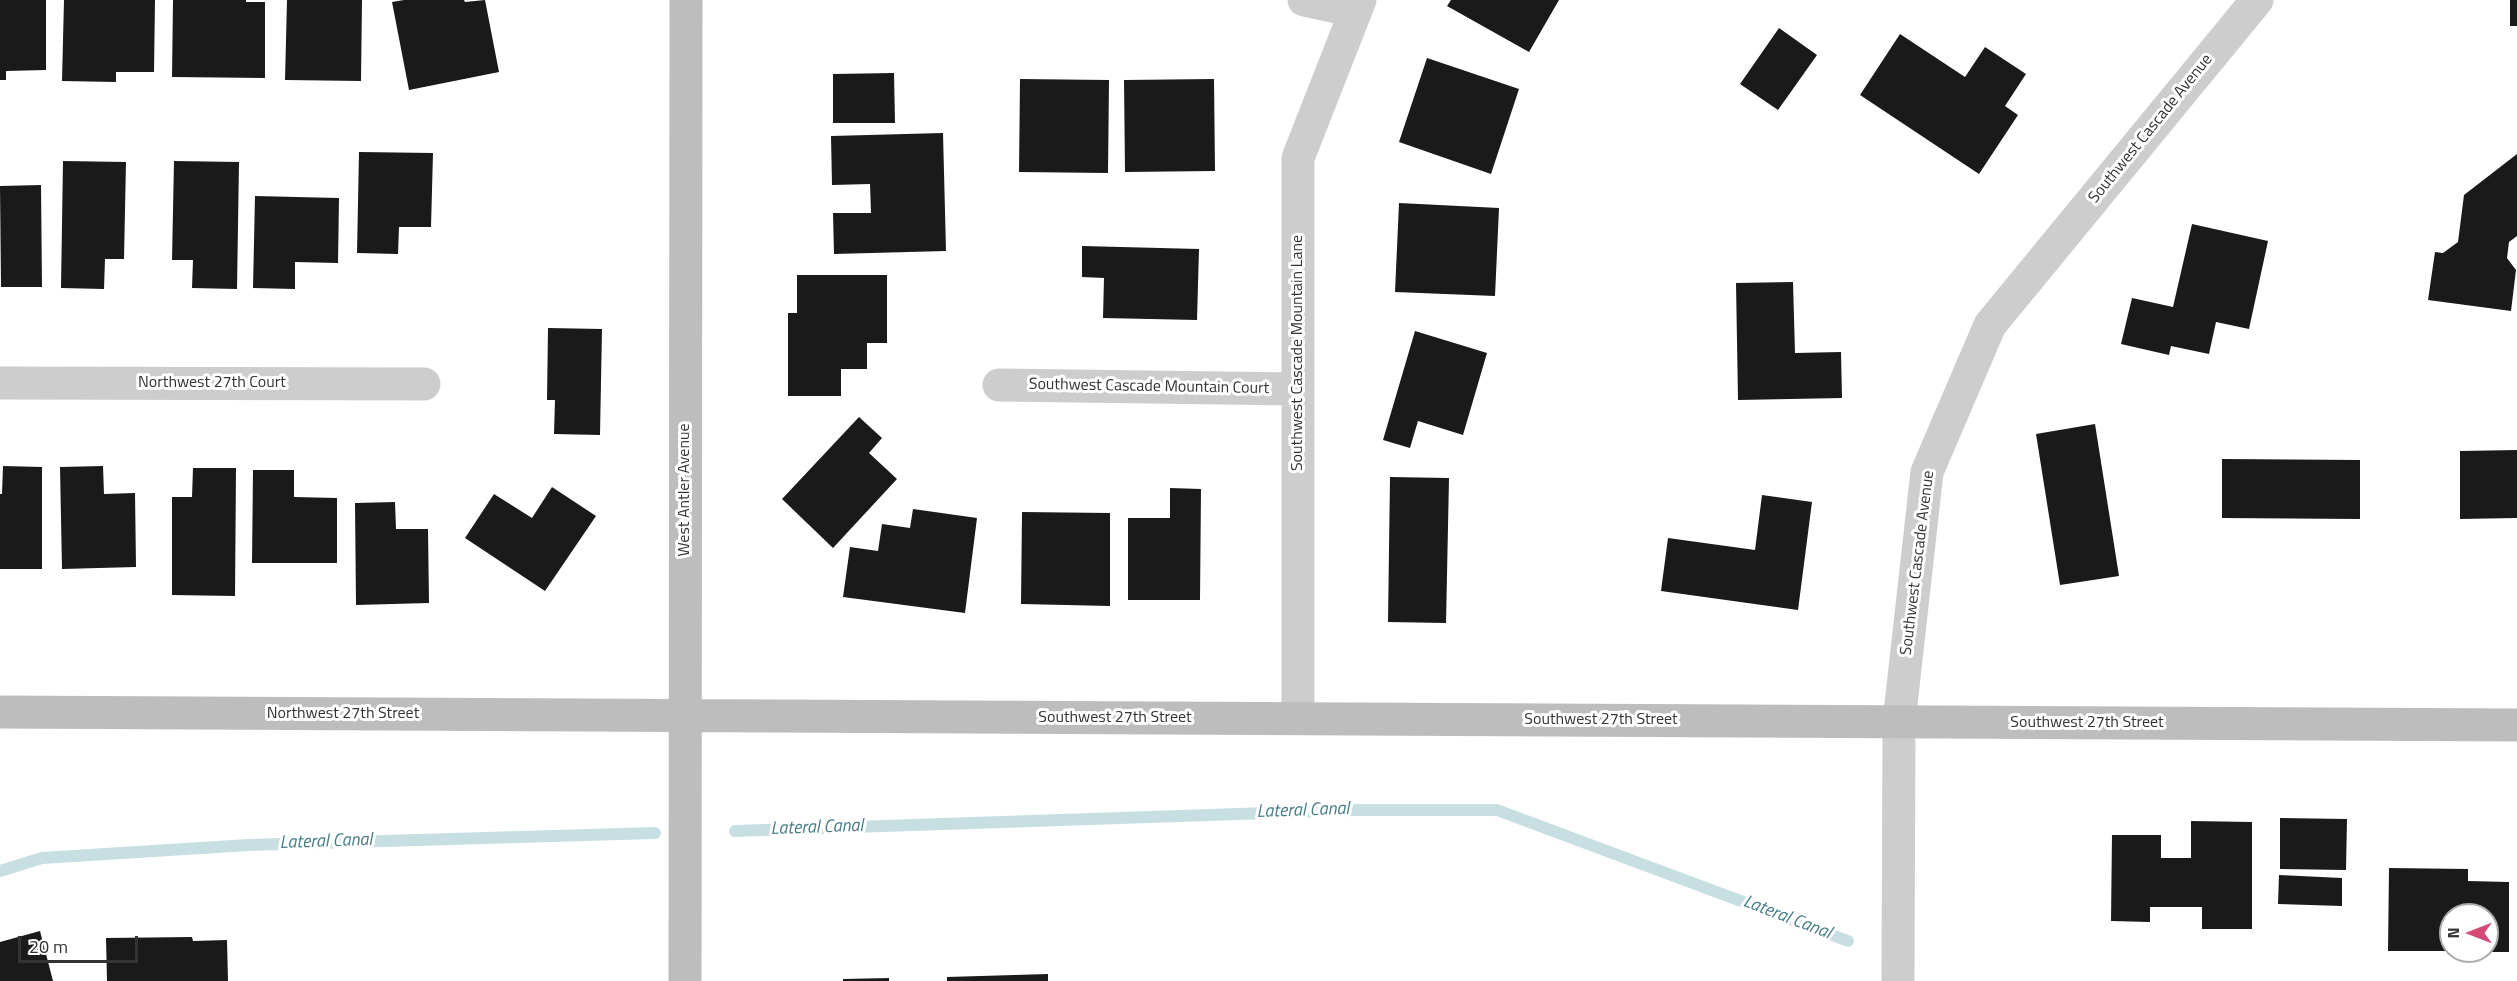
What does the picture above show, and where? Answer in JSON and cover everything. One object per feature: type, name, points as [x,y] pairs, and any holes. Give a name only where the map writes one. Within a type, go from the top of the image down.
[{"type":"street","name":"West Antler Avenue","points":[[686,0],[686,981]]},
{"type":"street","points":[[1304,0],[1357,6]]},
{"type":"street","name":"Southwest Cascade Avenue","points":[[1898,981],[1899,722],[1927,472],[1990,325],[2257,0]]},
{"type":"street","name":"Southwest Cascade Mountain Lane","points":[[1298,718],[1298,158],[1357,6]]},
{"type":"street","name":"Northwest 27th Court","points":[[0,382],[424,384]]},
{"type":"street","name":"Southwest Cascade Mountain Court","points":[[999,385],[1298,389]]},
{"type":"street","name":"Northwest 27th Street","points":[[0,712],[685,716]]},
{"type":"street","name":"Southwest 27th Street","points":[[685,716],[2517,725]]},
{"type":"building","points":[[0,0],[46,0],[46,70],[6,71],[6,80],[0,80]]},
{"type":"building","points":[[64,0],[155,0],[154,72],[116,72],[116,82],[62,81]]},
{"type":"building","points":[[173,0],[265,2],[265,78],[172,77]]},
{"type":"building","points":[[287,0],[362,0],[361,81],[285,80]]},
{"type":"building","points":[[464,0],[465,2],[485,0],[499,72],[409,90],[392,2]]},
{"type":"building","points":[[1451,0],[1559,0],[1529,52],[1447,6]]},
{"type":"building","points":[[2510,0],[2517,0],[2517,26],[2510,26]]},
{"type":"building","points":[[1779,28],[1817,55],[1778,110],[1740,84]]},
{"type":"building","points":[[1900,34],[1965,77],[1985,47],[2026,74],[2005,106],[2018,115],[1979,174],[1860,95]]},
{"type":"building","points":[[1427,58],[1519,89],[1491,174],[1399,142]]},
{"type":"building","points":[[894,73],[895,123],[833,123],[833,74]]},
{"type":"building","points":[[1020,79],[1109,80],[1108,173],[1019,172]]},
{"type":"building","points":[[1214,79],[1215,171],[1125,172],[1124,80]]},
{"type":"building","points":[[943,133],[946,251],[834,254],[833,213],[871,213],[870,184],[832,185],[831,136]]},
{"type":"building","points":[[359,152],[433,153],[431,227],[399,227],[398,254],[357,253]]},
{"type":"building","points":[[2517,154],[2517,236],[2509,242],[2507,258],[2516,270],[2511,311],[2428,300],[2435,252],[2443,253],[2458,242],[2464,195]]},
{"type":"building","points":[[63,161],[126,162],[124,259],[105,259],[104,289],[61,288]]},
{"type":"building","points":[[174,161],[239,162],[237,289],[192,288],[193,260],[172,260]]},
{"type":"building","points":[[41,185],[42,287],[1,287],[0,186]]},
{"type":"building","points":[[255,196],[339,198],[338,263],[295,262],[295,289],[253,288]]},
{"type":"building","points":[[1399,203],[1499,208],[1495,296],[1395,292]]},
{"type":"building","points":[[2192,224],[2268,241],[2249,329],[2216,322],[2209,354],[2171,346],[2169,355],[2121,344],[2132,298],[2173,307]]},
{"type":"building","points":[[1082,246],[1199,249],[1197,320],[1103,318],[1104,278],[1082,277]]},
{"type":"building","points":[[797,275],[887,275],[887,343],[867,343],[867,369],[841,369],[841,396],[788,396],[788,313],[797,313]]},
{"type":"building","points":[[1793,282],[1795,353],[1841,352],[1842,398],[1738,400],[1736,283]]},
{"type":"building","points":[[548,328],[602,329],[600,435],[554,434],[555,400],[547,400]]},
{"type":"building","points":[[1415,331],[1487,353],[1463,435],[1418,421],[1410,448],[1383,440]]},
{"type":"building","points":[[859,417],[882,438],[869,453],[897,479],[833,548],[782,499]]},
{"type":"building","points":[[2095,424],[2119,576],[2060,585],[2036,434]]},
{"type":"building","points":[[2517,450],[2517,518],[2460,519],[2460,451]]},
{"type":"building","points":[[2222,459],[2360,460],[2360,519],[2222,518]]},
{"type":"building","points":[[3,466],[42,467],[42,569],[0,569],[0,494],[2,494]]},
{"type":"building","points":[[103,466],[104,494],[135,493],[136,567],[62,569],[60,467]]},
{"type":"building","points":[[193,468],[236,468],[235,596],[172,595],[172,497],[192,497]]},
{"type":"building","points":[[253,470],[294,470],[294,497],[337,498],[337,563],[252,563]]},
{"type":"building","points":[[1390,477],[1449,478],[1446,623],[1388,622]]},
{"type":"building","points":[[552,487],[596,516],[545,591],[465,538],[494,494],[532,518]]},
{"type":"building","points":[[1170,488],[1201,489],[1200,600],[1128,600],[1128,518],[1170,518]]},
{"type":"building","points":[[1762,495],[1812,502],[1798,610],[1661,591],[1668,538],[1755,550]]},
{"type":"building","points":[[395,502],[396,529],[428,529],[429,603],[356,605],[355,503]]},
{"type":"building","points":[[913,509],[977,518],[965,613],[843,597],[850,547],[878,551],[882,524],[910,528]]},
{"type":"building","points":[[1022,512],[1110,513],[1110,606],[1021,604]]},
{"type":"building","points":[[2280,818],[2347,819],[2346,870],[2280,869]]},
{"type":"building","points":[[2191,821],[2252,822],[2252,929],[2202,929],[2202,907],[2150,907],[2150,922],[2111,921],[2112,835],[2161,835],[2161,858],[2191,858]]},
{"type":"building","points":[[2389,868],[2468,869],[2468,881],[2509,882],[2509,952],[2499,952],[2499,903],[2439,903],[2439,951],[2388,951]]},
{"type":"building","points":[[2279,875],[2342,878],[2342,906],[2278,904]]},
{"type":"building","points":[[40,931],[53,981],[0,981],[0,942]]},
{"type":"building","points":[[192,937],[193,941],[227,940],[228,981],[107,981],[106,938]]},
{"type":"building","points":[[1048,974],[1048,981],[947,981],[947,977]]},
{"type":"building","points":[[889,978],[889,981],[843,981],[843,979]]},
{"type":"waterway","name":"Lateral Canal","points":[[735,831],[1357,810],[1497,810],[1848,941]]},
{"type":"waterway","name":"Lateral Canal","points":[[0,871],[42,858],[249,845],[655,833]]}]
